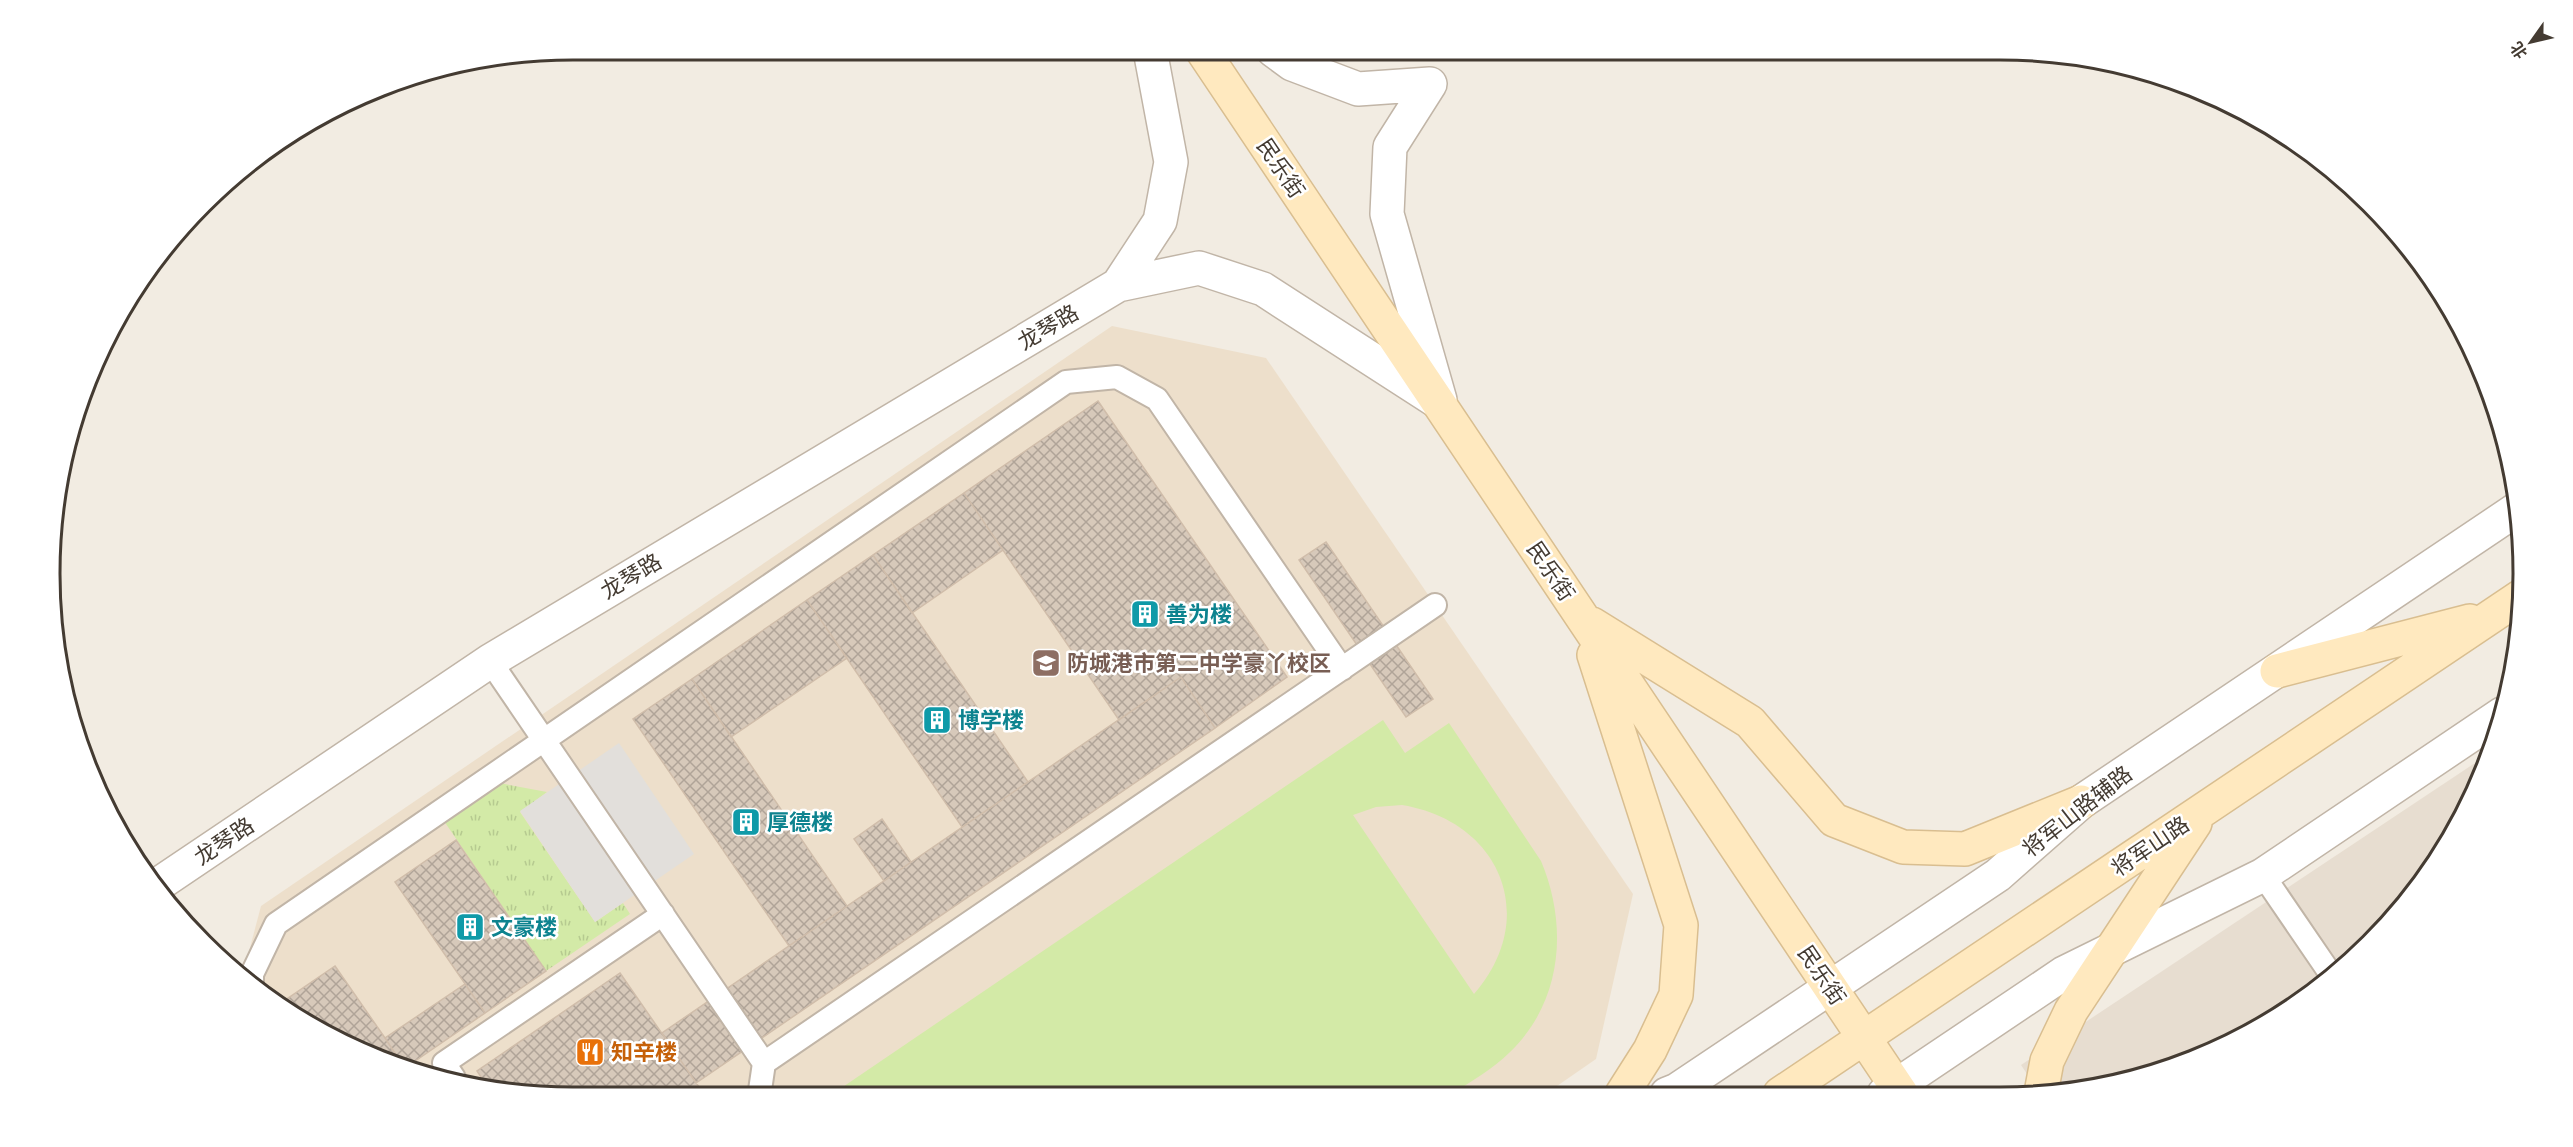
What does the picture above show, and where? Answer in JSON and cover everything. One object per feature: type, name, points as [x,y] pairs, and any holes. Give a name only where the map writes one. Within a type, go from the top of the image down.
[{"type":"street","points":[[1118,285],[1160,221],[1171,162],[1152,60]]},
{"type":"street","name":"民乐街","points":[[1209,60],[1864,1037],[1891,1087]]},
{"type":"street","points":[[1287,60],[1358,89],[1430,84],[1390,147],[1387,214],[1440,405]]},
{"type":"street","points":[[1118,285],[1199,268],[1263,289],[1440,405]]},
{"type":"street","name":"龙琴路","points":[[163,881],[490,661],[1118,285]]},
{"type":"street","name":"将军山路辅路","points":[[1681,1087],[1998,875],[2081,802],[2510,514]]},
{"type":"street","points":[[2277,671],[2508,606]]},
{"type":"street","name":"将军山路","points":[[1790,1087],[2508,606]]},
{"type":"street","points":[[1583,618],[1750,722],[1834,820],[1903,847],[1965,849],[2081,802]]},
{"type":"street","points":[[1583,618],[1681,925],[1676,995],[1650,1050],[1626,1087]]},
{"type":"street","points":[[1899,1087],[2064,973],[2263,875],[2491,723]]},
{"type":"street","points":[[2042,1085],[2047,1061],[2071,1011],[2203,810]]},
{"type":"lane","points":[[252,974],[276,924],[1066,382],[1117,377],[1157,399],[1342,669]]},
{"type":"lane","points":[[765,1063],[1435,605]]},
{"type":"lane","points":[[490,661],[765,1063],[761,1087]]},
{"type":"lane","points":[[2263,875],[2331,966]]},
{"type":"lane","points":[[450,1072],[444,1063],[663,914]]},
{"type":"shaded area","name":"防城港市第二中学豪丫校区","points":[[1112,326],[1266,358],[1633,894],[1596,1059],[1556,1087],[574,1087],[506,1083],[441,1070],[377,1048],[317,1018],[261,981],[245,968],[261,906]]},
{"type":"shaded area","points":[[619,743],[694,854],[595,922],[520,811]]},
{"type":"shaded area","points":[[2477,761],[2444,830],[2407,886],[2363,937],[2312,981],[2285,1000],[2227,1034],[2165,1060],[2132,1070],[2067,1083],[2035,1086],[2021,1065]]},
{"type":"green space","points":[[1383,720],[1405,753],[1449,723],[1541,861],[1550,885],[1557,936],[1556,961],[1550,986],[1541,1010],[1528,1032],[1510,1052],[1463,1087],[843,1087]],"holes":[[[1402,805],[1436,815],[1464,830],[1486,852],[1500,877],[1507,905],[1505,934],[1494,964],[1474,994],[1353,815],[1376,807]]]},
{"type":"green space","points":[[499,783],[547,792],[520,812],[595,922],[623,903],[630,914],[546,971],[444,821]]},
{"type":"building","name":"善为楼","points":[[1098,401],[1287,677],[1215,728],[1181,677],[1119,720],[964,493]]},
{"type":"building","points":[[964,493],[1003,550],[912,613],[873,555]]},
{"type":"building","points":[[1326,542],[1433,699],[1406,717],[1299,560]]},
{"type":"building","name":"博学楼","points":[[873,555],[1028,782],[962,827],[807,600]]},
{"type":"building","points":[[807,600],[847,658],[731,737],[692,679]]},
{"type":"building","points":[[1181,677],[1215,728],[696,1083],[662,1033]]},
{"type":"building","name":"厚德楼","points":[[692,679],[847,906],[789,946],[633,719]]},
{"type":"building","points":[[882,819],[911,862],[884,881],[854,839]]},
{"type":"building","name":"文豪楼","points":[[456,840],[546,971],[485,1013],[395,882]]},
{"type":"building","points":[[335,966],[397,1056],[346,1034],[287,999]]},
{"type":"building","name":"知辛楼","points":[[620,973],[699,1087],[540,1086],[482,1079],[477,1071]]},
{"type":"building","points":[[465,984],[485,1013],[414,1062],[397,1056],[385,1038]]},
{"type":"building","points":[[465,984],[485,1013],[414,1062],[397,1056],[385,1038]]},
{"type":"building","points":[[465,984],[485,1013],[414,1062],[397,1056],[385,1038]]},
{"type":"building","points":[[465,984],[485,1013],[414,1062],[397,1056],[385,1038]]},
{"type":"building","points":[[465,984],[485,1013],[414,1062],[397,1056],[385,1038]]},
{"type":"building","points":[[465,984],[485,1013],[414,1062],[397,1056],[385,1038]]},
{"type":"place","name":"善为楼","points":[[1145,614]]},
{"type":"place","name":"防城港市第二中学豪丫校区","points":[[1046,663]]},
{"type":"place","name":"博学楼","points":[[937,720]]},
{"type":"place","name":"厚德楼","points":[[746,822]]},
{"type":"place","name":"文豪楼","points":[[470,927]]},
{"type":"place","name":"知辛楼","points":[[590,1052]]}]
